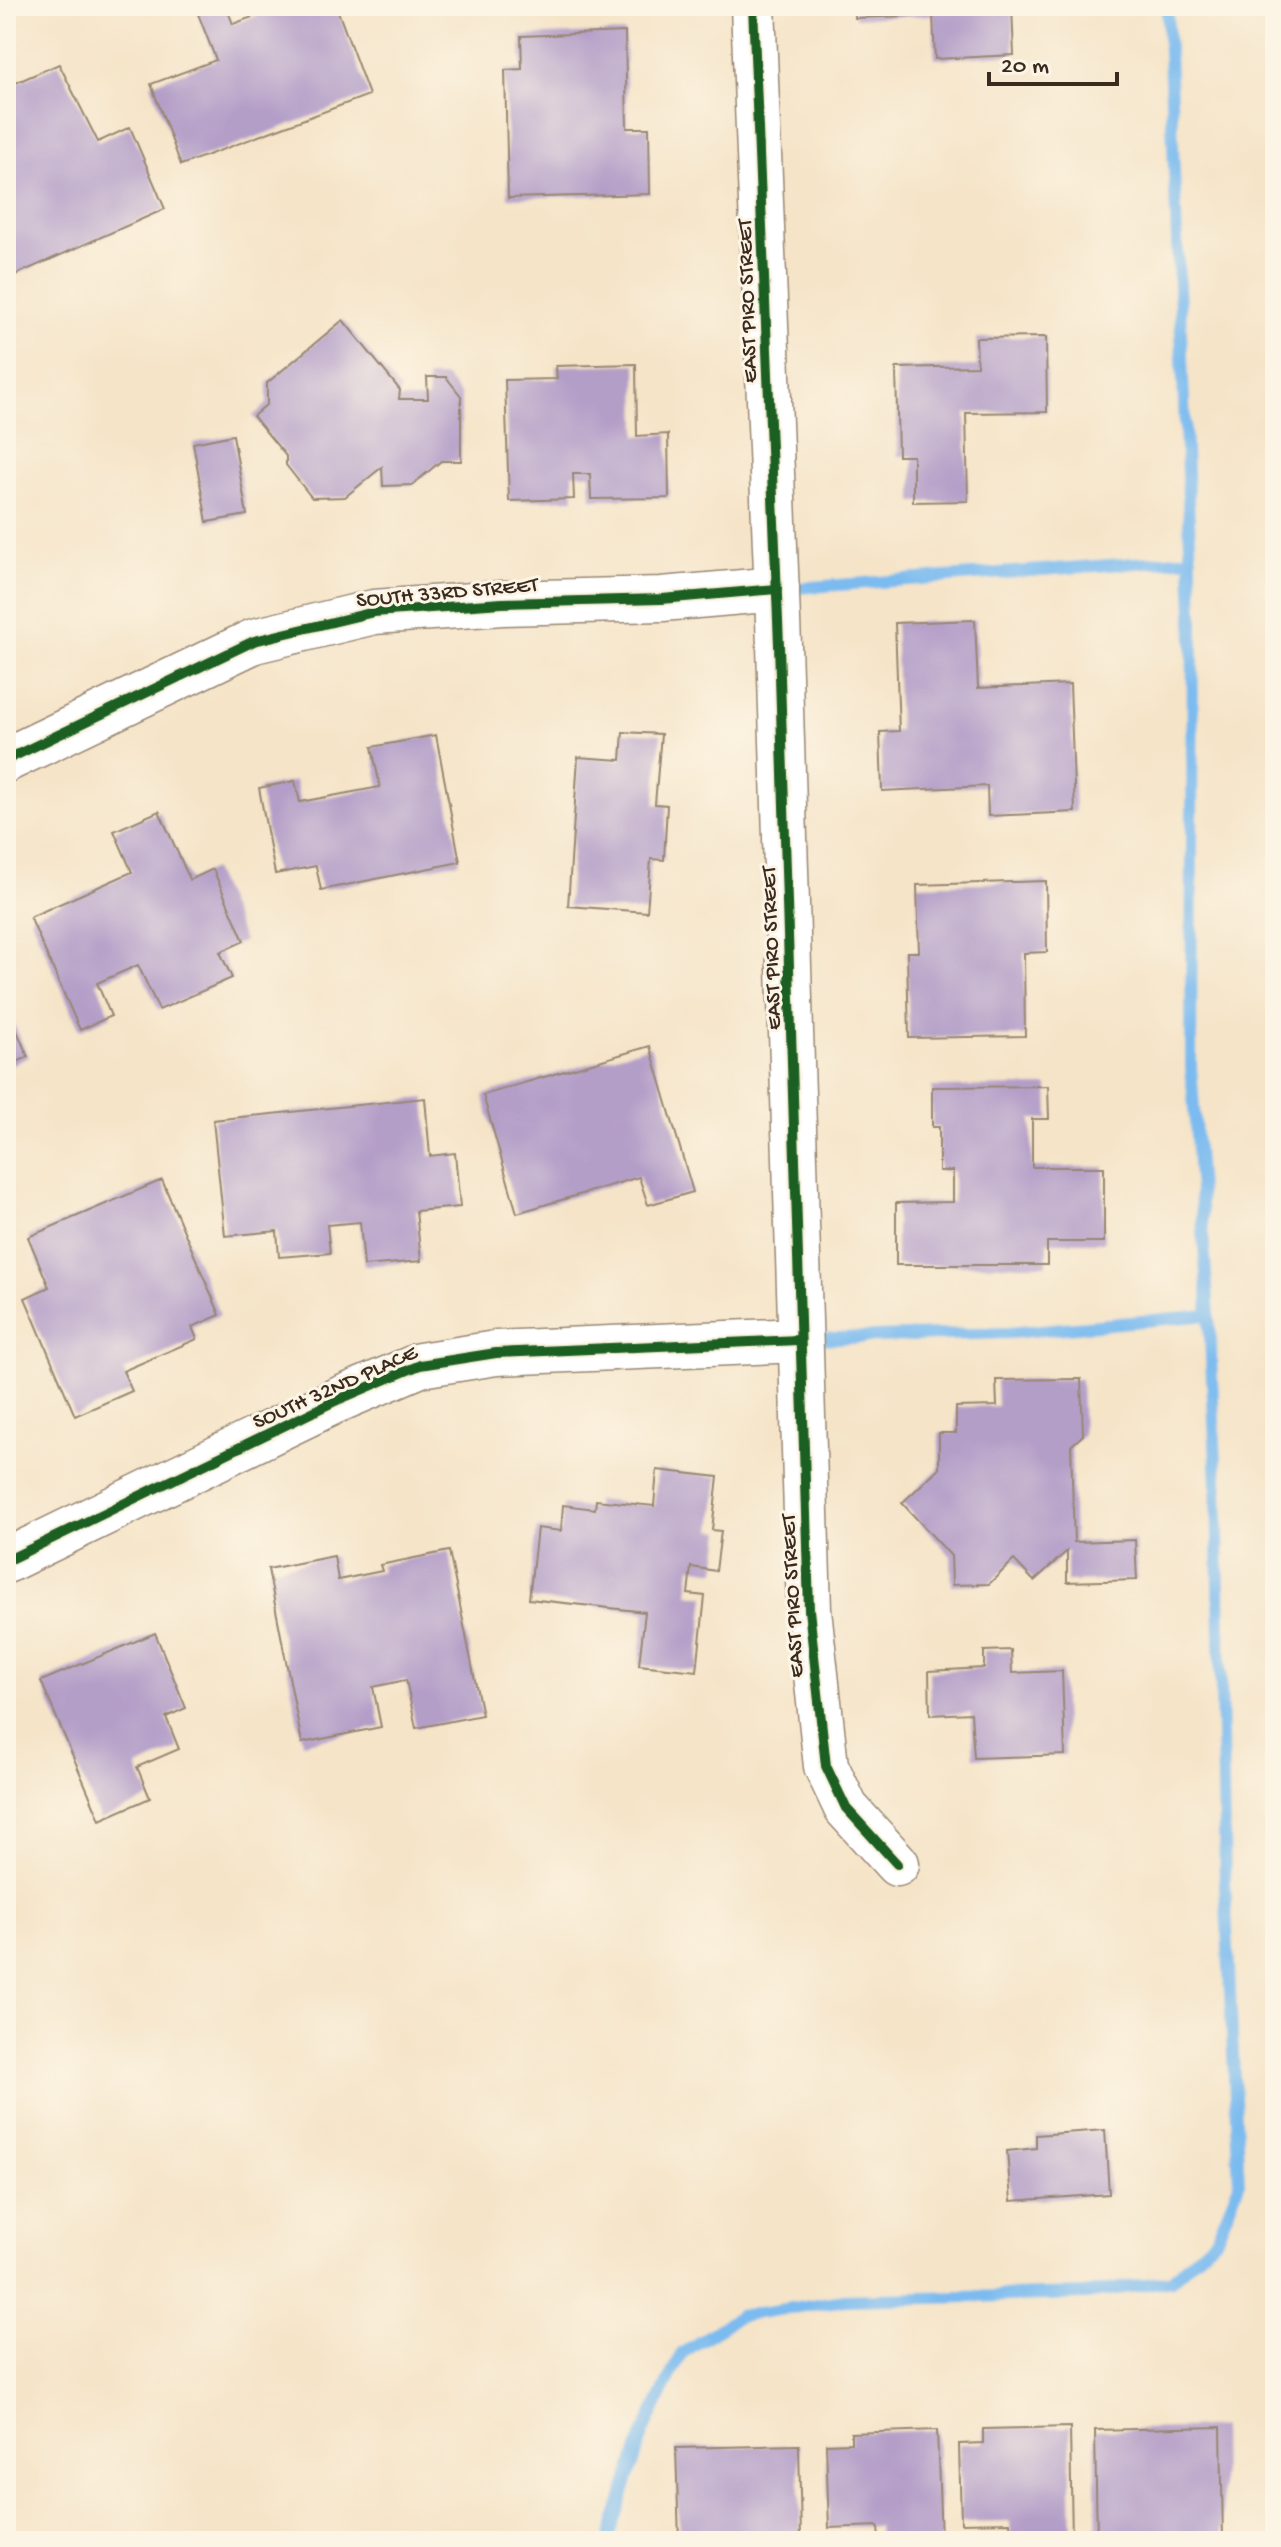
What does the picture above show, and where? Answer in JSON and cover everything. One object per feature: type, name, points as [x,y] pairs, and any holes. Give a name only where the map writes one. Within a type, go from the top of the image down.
[{"type":"street","name":"EAST PIRO STREET","points":[[753,6],[777,589],[809,1610],[826,1766],[846,1808],[897,1864]]},
{"type":"street","name":"SOUTH 33RD STREET","points":[[6,760],[254,641],[374,612],[502,603],[662,599],[777,589]]},
{"type":"street","name":"SOUTH 32ND PLACE","points":[[6,1561],[333,1402],[420,1365],[496,1353],[799,1340]]},
{"type":"building","points":[[195,6],[226,6],[233,24],[258,15],[255,6],[336,6],[369,95],[181,165],[151,84],[216,60]]},
{"type":"building","points":[[855,6],[1012,6],[1014,55],[935,59],[933,15],[855,18]]},
{"type":"building","points":[[625,32],[627,128],[649,128],[650,194],[508,198],[505,70],[522,69],[521,36]]},
{"type":"building","points":[[59,64],[98,142],[130,127],[165,209],[6,279],[6,87]]},
{"type":"building","points":[[343,320],[400,390],[399,399],[428,399],[427,377],[446,377],[461,396],[461,461],[441,461],[412,485],[383,486],[382,467],[345,497],[312,498],[286,465],[286,456],[253,416],[267,404],[267,383]]},
{"type":"building","points":[[1046,337],[1047,412],[966,413],[968,501],[913,502],[913,456],[898,456],[896,368],[977,366],[976,338]]},
{"type":"building","points":[[636,364],[637,436],[668,434],[669,498],[591,499],[590,474],[573,474],[574,499],[509,501],[505,380],[557,379],[556,366]]},
{"type":"building","points":[[233,435],[247,515],[207,522],[193,443]]},
{"type":"building","points":[[975,620],[978,688],[1070,684],[1075,812],[988,816],[987,786],[882,791],[880,732],[899,731],[895,623]]},
{"type":"building","points":[[623,732],[661,734],[655,804],[667,805],[664,860],[651,859],[647,912],[568,906],[578,757],[621,760]]},
{"type":"building","points":[[436,735],[460,862],[321,890],[316,866],[275,874],[259,788],[295,781],[300,802],[380,787],[372,747]]},
{"type":"building","points":[[159,811],[190,880],[213,869],[244,941],[220,952],[232,978],[159,1010],[138,965],[97,983],[111,1016],[80,1030],[30,917],[132,872],[114,831]]},
{"type":"building","points":[[1046,881],[1047,952],[1024,953],[1025,1036],[909,1038],[907,952],[919,952],[917,885]]},
{"type":"building","points":[[6,1005],[28,1057],[6,1067]]},
{"type":"building","points":[[650,1046],[693,1192],[648,1205],[639,1177],[517,1213],[483,1095]]},
{"type":"building","points":[[1048,1086],[1049,1119],[1032,1119],[1032,1167],[1104,1167],[1104,1242],[1047,1242],[1047,1265],[896,1265],[896,1203],[953,1202],[953,1171],[939,1171],[939,1127],[932,1127],[932,1087]]},
{"type":"building","points":[[425,1098],[430,1156],[455,1153],[460,1207],[416,1211],[421,1261],[364,1266],[360,1222],[327,1225],[330,1253],[279,1257],[277,1231],[225,1236],[213,1120]]},
{"type":"building","points":[[162,1180],[220,1315],[192,1327],[197,1339],[123,1371],[132,1391],[75,1416],[25,1298],[49,1287],[28,1237]]},
{"type":"building","points":[[1081,1379],[1083,1435],[1071,1446],[1074,1542],[1135,1540],[1137,1580],[1067,1582],[1067,1551],[1034,1581],[1014,1560],[989,1584],[952,1585],[951,1556],[902,1503],[939,1468],[939,1433],[956,1433],[956,1407],[997,1406],[996,1380]]},
{"type":"building","points":[[657,1470],[718,1477],[712,1530],[721,1531],[716,1571],[691,1567],[688,1594],[705,1596],[697,1671],[639,1665],[645,1612],[529,1599],[537,1528],[561,1531],[563,1505],[595,1509],[596,1500],[654,1506]]},
{"type":"building","points":[[449,1551],[482,1715],[416,1728],[406,1680],[373,1687],[381,1727],[302,1743],[268,1569],[334,1556],[338,1580],[382,1571],[380,1565]]},
{"type":"building","points":[[155,1633],[186,1708],[166,1717],[179,1749],[137,1767],[150,1798],[100,1820],[41,1681]]},
{"type":"building","points":[[1011,1650],[1012,1673],[1062,1671],[1065,1755],[974,1758],[971,1713],[930,1715],[929,1671],[984,1668],[984,1651]]},
{"type":"building","points":[[1105,2130],[1109,2194],[1011,2201],[1007,2151],[1036,2148],[1036,2135]]},
{"type":"building","points":[[1070,2427],[1072,2541],[1011,2541],[1010,2522],[961,2523],[959,2444],[983,2443],[983,2429]]},
{"type":"building","points":[[1221,2427],[1223,2541],[1097,2541],[1095,2430]]},
{"type":"building","points":[[937,2430],[941,2541],[879,2541],[878,2526],[829,2528],[826,2444],[851,2443],[851,2433]]},
{"type":"building","points":[[799,2445],[801,2541],[679,2541],[676,2448]]},
{"type":"waterway","points":[[608,2541],[643,2434],[681,2354],[738,2316],[845,2300],[1085,2294],[1171,2280],[1217,2237],[1239,2184],[1225,1883],[1217,1486],[1209,1315],[1191,1067],[1193,614],[1167,6]]},
{"type":"waterway","points":[[784,589],[1191,559]]},
{"type":"waterway","points":[[806,1339],[1009,1333],[1209,1315]]},
{"type":"cycle path","points":[[753,6],[779,645],[809,1610],[826,1766],[846,1808],[897,1864]]},
{"type":"cycle path","points":[[6,760],[254,641],[374,612],[502,603],[662,599],[777,589]]},
{"type":"cycle path","points":[[6,1561],[333,1402],[420,1365],[496,1353],[799,1340]]}]
